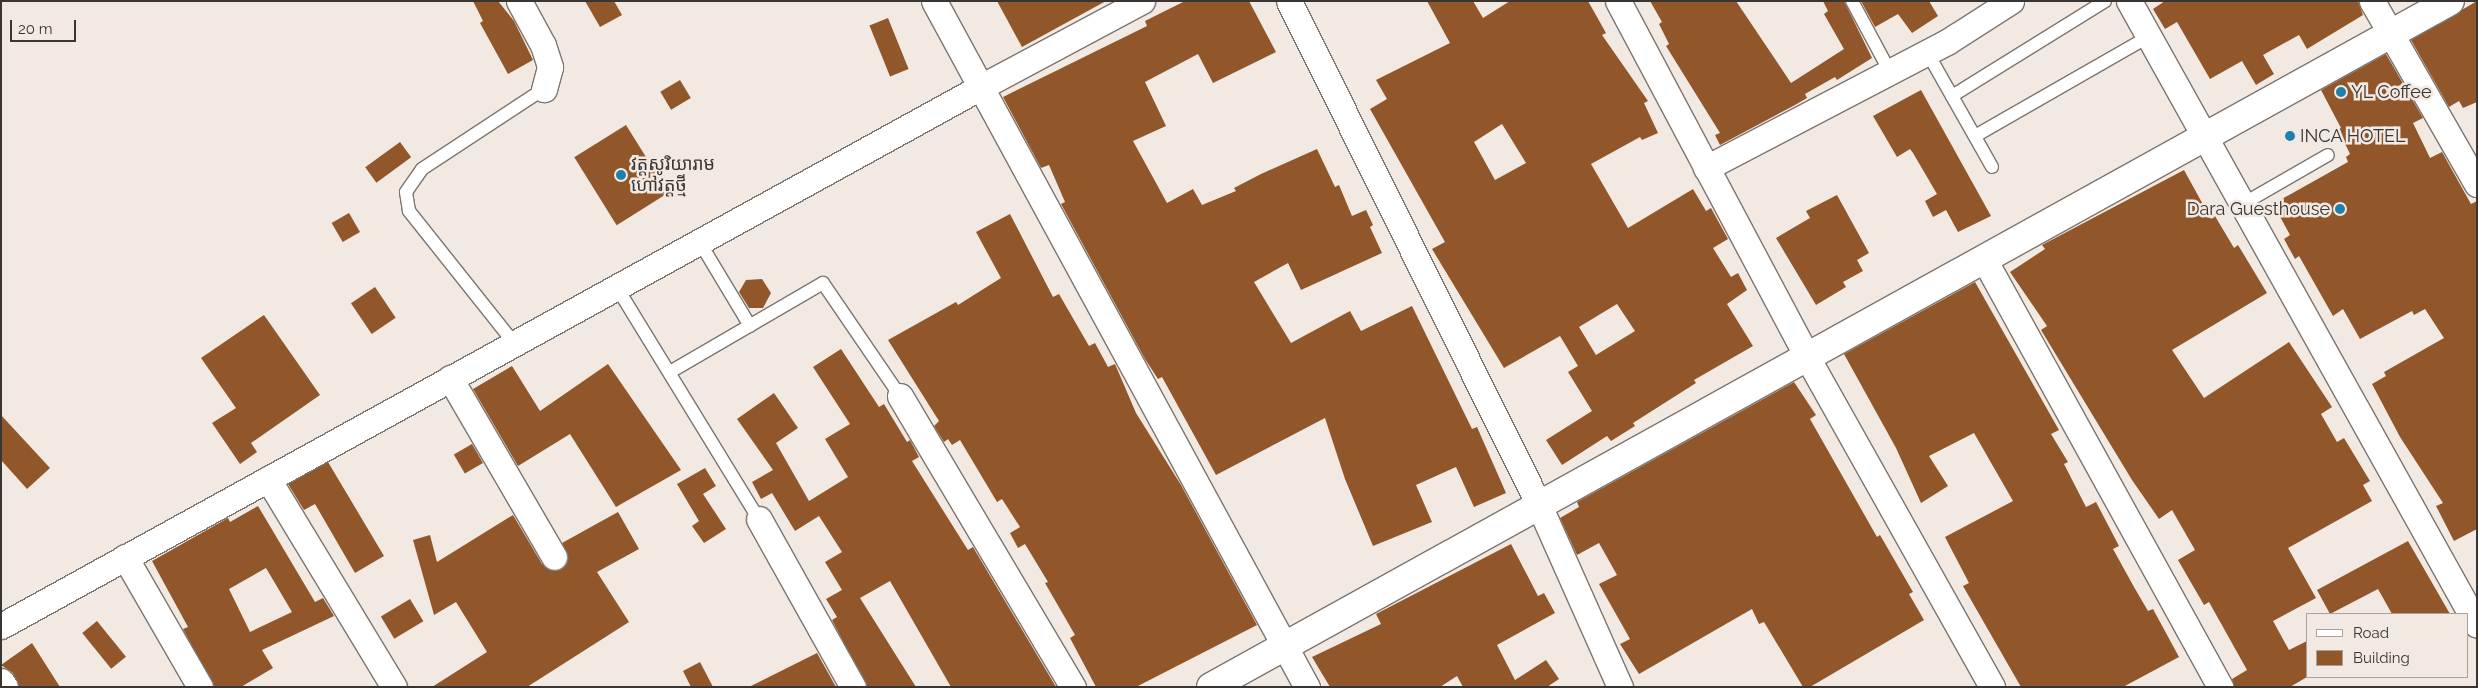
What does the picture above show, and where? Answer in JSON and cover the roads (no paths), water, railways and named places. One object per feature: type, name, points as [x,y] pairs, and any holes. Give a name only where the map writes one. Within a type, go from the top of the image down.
[{"type":"street","points":[[519,1],[543,45],[550,67],[544,89]]},
{"type":"street","points":[[934,1],[979,88],[1307,687]]},
{"type":"street","points":[[1,626],[616,286],[1142,1]]},
{"type":"street","points":[[1289,1],[1539,505],[1620,687]]},
{"type":"street","points":[[1618,1],[1807,357],[1992,687]]},
{"type":"street","points":[[1706,168],[1927,52],[2011,1]]},
{"type":"street","points":[[2130,1],[2240,205],[2477,625]]},
{"type":"street","points":[[2372,1],[2477,184]]},
{"type":"street","points":[[1211,687],[2450,1]]},
{"type":"street","points":[[1984,259],[2220,687]]},
{"type":"street","points":[[450,378],[554,557]]},
{"type":"street","points":[[900,396],[1073,687]]},
{"type":"street","points":[[268,479],[394,687]]},
{"type":"street","points":[[759,519],[854,687]]},
{"type":"street","points":[[125,557],[200,687]]},
{"type":"street","points":[[1,681],[5,687]]},
{"type":"lane","points":[[1852,1],[1890,72]]},
{"type":"lane","points":[[1952,96],[2105,1]]},
{"type":"lane","points":[[1974,136],[2148,37]]},
{"type":"lane","points":[[1927,52],[1992,167]]},
{"type":"lane","points":[[514,343],[409,211],[406,192],[422,169],[544,89]]},
{"type":"lane","points":[[2240,205],[2328,155]]},
{"type":"lane","points":[[699,241],[750,326]]},
{"type":"lane","points":[[670,372],[823,283],[900,396]]},
{"type":"lane","points":[[616,286],[759,519]]},
{"type":"place","name":"YL Coffee","points":[[2341,92]]},
{"type":"place","name":"INCA HOTEL","points":[[2290,136]]},
{"type":"place","name":"វត្តសូរិយារាម ហៅវត្តថ្មី","points":[[621,175]]},
{"type":"place","name":"Dara Guesthouse","points":[[2340,209]]}]
